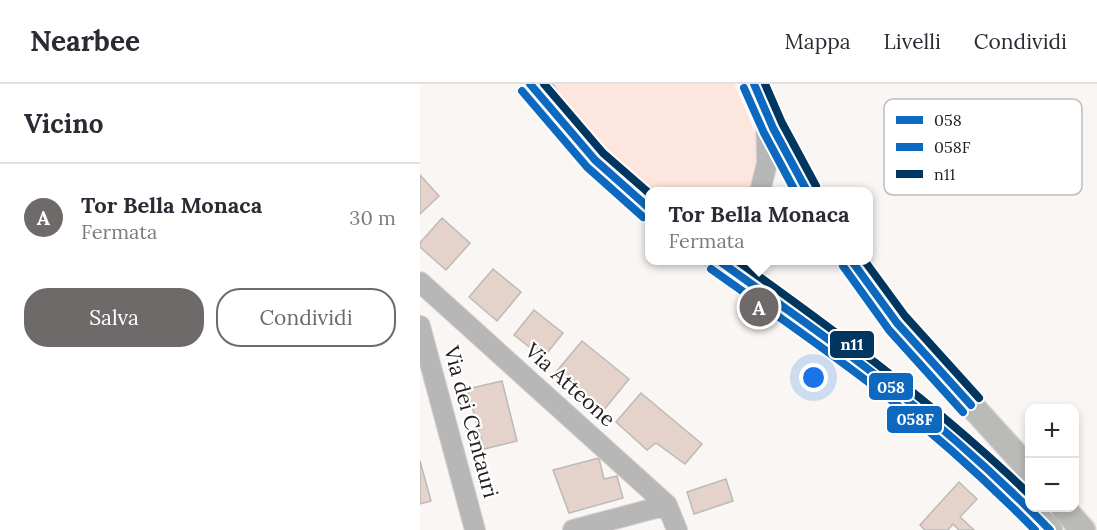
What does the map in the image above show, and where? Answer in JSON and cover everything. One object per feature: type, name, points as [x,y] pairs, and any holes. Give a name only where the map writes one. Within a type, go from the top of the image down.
[{"type":"main road","points":[[540,84],[554,111],[595,160],[645,204]]},
{"type":"main road","points":[[754,84],[804,187]]},
{"type":"main road","points":[[723,265],[868,369],[915,406],[990,471],[1050,530]]},
{"type":"main road","points":[[854,265],[910,338],[1025,466]]},
{"type":"main road","points":[[1068,512],[1083,530]]},
{"type":"street","points":[[530,84],[554,111]]},
{"type":"street","points":[[761,187],[767,163],[765,110]]},
{"type":"street","name":"Via Atteone","points":[[420,282],[667,505],[677,530]]},
{"type":"street","name":"Via dei Centauri","points":[[420,326],[475,530]]},
{"type":"street","points":[[573,530],[667,505]]},
{"type":"shaded area","points":[[551,84],[734,84],[759,141],[755,187],[645,187],[645,191],[596,143]]},
{"type":"building","points":[[420,175],[439,196],[420,214]]},
{"type":"building","points":[[442,218],[470,243],[446,270],[420,247],[420,243]]},
{"type":"building","points":[[493,269],[521,292],[497,321],[469,297]]},
{"type":"building","points":[[534,310],[563,333],[543,358],[514,335]]},
{"type":"building","points":[[582,341],[629,379],[603,411],[556,372]]},
{"type":"building","points":[[502,381],[517,441],[484,449],[467,389]]},
{"type":"building","points":[[641,393],[702,444],[685,464],[656,443],[647,450],[616,422]]},
{"type":"building","points":[[599,458],[604,479],[617,476],[623,498],[569,513],[553,470]]},
{"type":"building","points":[[420,461],[431,501],[420,504]]},
{"type":"building","points":[[726,479],[733,501],[694,514],[687,492]]},
{"type":"building","points":[[959,482],[977,499],[960,517],[974,530],[959,530],[953,524],[948,530],[925,530],[920,525]]},
{"type":"transit line","name":"058","points":[[530,84],[595,160],[645,205]]},
{"type":"transit line","name":"n11","points":[[544,84],[603,153],[645,190]]},
{"type":"transit line","name":"058","points":[[754,84],[773,128],[805,187]]},
{"type":"transit line","name":"n11","points":[[765,84],[782,123],[816,186]]},
{"type":"transit line","name":"058F","points":[[744,88],[764,133],[793,187]]},
{"type":"transit line","name":"058F","points":[[522,91],[587,167],[643,217]]},
{"type":"transit line","name":"058","points":[[725,265],[848,354],[912,404],[973,456],[1050,530]]},
{"type":"transit line","name":"n11","points":[[743,265],[850,343],[924,401],[1025,490]]},
{"type":"transit line","name":"058","points":[[855,265],[897,323],[971,405]]},
{"type":"transit line","name":"n11","points":[[868,265],[905,316],[979,398]]},
{"type":"transit line","name":"058F","points":[[843,266],[889,330],[963,412]]},
{"type":"transit line","name":"058F","points":[[711,269],[821,347],[905,411],[981,477],[1035,530]]},
{"type":"place","name":"Tor Bella Monaca","points":[[759,307]]}]
